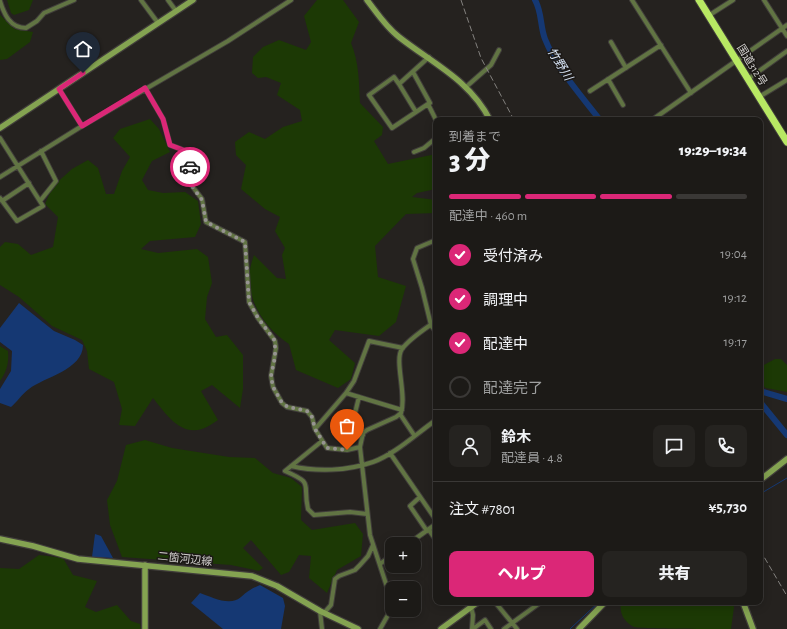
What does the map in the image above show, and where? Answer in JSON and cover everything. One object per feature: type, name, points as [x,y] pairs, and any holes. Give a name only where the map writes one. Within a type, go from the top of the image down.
[{"type":"highway","name":"国道312号","points":[[698,0],[787,142]]},
{"type":"street","points":[[0,1],[10,21],[15,26],[26,28],[37,21],[44,13],[74,0]]},
{"type":"street","points":[[141,0],[158,23]]},
{"type":"street","points":[[168,0],[176,11]]},
{"type":"street","points":[[0,128],[193,0]]},
{"type":"street","points":[[0,177],[145,88],[228,41],[291,0]]},
{"type":"street","points":[[367,0],[388,28],[398,37],[429,57],[466,87],[488,117]]},
{"type":"street","points":[[632,0],[691,93]]},
{"type":"street","points":[[708,16],[733,0]]},
{"type":"street","points":[[764,0],[787,36]]},
{"type":"street","points":[[656,117],[787,25]]},
{"type":"street","points":[[611,42],[626,68]]},
{"type":"street","points":[[590,91],[661,45]]},
{"type":"street","points":[[466,87],[490,65],[499,50]]},
{"type":"street","points":[[748,79],[787,51]]},
{"type":"street","points":[[399,84],[429,57]]},
{"type":"street","points":[[413,72],[430,103],[428,104],[434,117]]},
{"type":"street","points":[[416,112],[394,77],[370,95],[392,128],[416,112],[428,104]]},
{"type":"street","points":[[608,79],[623,104]]},
{"type":"street","points":[[760,97],[787,80]]},
{"type":"street","points":[[145,88],[163,119],[170,145],[186,151],[191,157],[188,172],[189,182],[202,200],[206,222],[245,242],[249,302],[258,318],[275,341],[275,357],[271,376],[273,387],[282,403],[288,407],[307,411],[312,417],[315,429],[327,448],[347,450],[360,447]]},
{"type":"street","points":[[59,89],[82,126]]},
{"type":"street","points":[[0,138],[18,165],[29,183],[40,201],[43,206],[17,221],[1,199],[29,183]]},
{"type":"street","points":[[414,152],[424,148],[433,140]]},
{"type":"street","points":[[40,201],[56,181],[41,152]]},
{"type":"street","points":[[433,241],[417,248],[413,259],[433,328]]},
{"type":"street","points":[[414,436],[401,412],[403,390],[399,361],[403,348],[431,325]]},
{"type":"street","points":[[315,429],[346,393],[354,381],[369,341],[403,348]]},
{"type":"street","points":[[346,393],[401,412]]},
{"type":"street","points":[[359,397],[355,413],[363,435]]},
{"type":"street","points":[[380,629],[388,615],[390,596],[373,545],[367,514],[360,447],[363,435],[370,428],[396,417],[401,412]]},
{"type":"street","points":[[291,466],[332,470],[373,462],[390,453],[433,422]]},
{"type":"street","points":[[322,441],[285,471],[304,481],[307,486],[307,503],[312,514],[322,515],[350,512],[367,514]]},
{"type":"street","points":[[390,453],[433,516]]},
{"type":"street","points":[[763,478],[787,459]]},
{"type":"street","points":[[420,497],[410,506],[433,536]]},
{"type":"street","points":[[418,537],[433,526]]},
{"type":"street","name":"二箇河辺線","points":[[0,539],[33,546],[78,559],[236,574],[264,579],[322,612],[358,629]]},
{"type":"street","points":[[322,629],[322,612],[331,605],[335,579],[355,570],[368,556],[373,545]]},
{"type":"street","points":[[380,564],[385,560]]},
{"type":"street","points":[[145,565],[145,629]]},
{"type":"street","points":[[441,629],[474,605]]},
{"type":"street","points":[[498,605],[517,629]]},
{"type":"street","points":[[504,629],[537,605]]},
{"type":"street","points":[[579,629],[602,605]]},
{"type":"street","points":[[744,605],[753,629]]},
{"type":"street","points":[[471,607],[474,614],[472,629]]},
{"type":"street","points":[[472,629],[485,620],[491,629]]},
{"type":"green space","points":[[7,0],[33,0],[29,10],[14,15],[11,13]]},
{"type":"green space","points":[[317,0],[343,0],[359,22],[351,43],[357,65],[360,103],[383,127],[382,135],[374,141],[388,164],[433,155],[433,190],[417,193],[412,197],[433,200],[433,213],[406,214],[375,246],[378,277],[406,286],[396,322],[379,336],[335,330],[329,340],[355,363],[351,379],[338,388],[296,370],[289,344],[269,327],[255,306],[249,281],[250,268],[254,255],[277,278],[286,279],[282,255],[285,248],[275,231],[280,217],[265,209],[241,189],[246,165],[236,155],[235,142],[249,132],[265,139],[283,127],[302,121],[300,110],[277,95],[281,83],[266,77],[258,78],[252,73],[253,57],[263,47],[279,40],[306,50],[311,42],[304,16]]},
{"type":"green space","points":[[0,15],[15,29],[33,32],[30,42],[7,59],[0,60]]},
{"type":"green space","points":[[150,119],[159,129],[170,152],[152,161],[142,180],[148,190],[163,193],[185,192],[198,201],[201,224],[195,237],[150,241],[141,249],[158,253],[197,249],[208,257],[212,283],[207,297],[205,319],[216,337],[227,335],[243,355],[243,389],[240,408],[212,385],[201,391],[218,420],[202,429],[194,430],[180,426],[168,416],[153,398],[135,426],[119,425],[122,409],[114,382],[89,369],[87,351],[82,340],[52,326],[19,297],[0,285],[0,247],[5,242],[18,244],[31,255],[53,247],[58,217],[45,204],[53,186],[72,169],[88,160],[98,168],[106,194],[114,194],[122,171],[130,157],[113,138],[120,129]]},
{"type":"green space","points":[[0,346],[8,351],[8,363],[0,381]]},
{"type":"green space","points":[[775,359],[781,359],[787,365],[787,392],[766,388],[763,386],[763,365]]},
{"type":"green space","points":[[145,440],[172,448],[229,457],[255,458],[273,473],[291,478],[302,487],[301,520],[312,530],[355,523],[363,534],[361,556],[337,570],[327,593],[309,578],[311,556],[299,555],[289,572],[281,575],[251,540],[243,548],[263,568],[259,571],[231,565],[122,557],[110,525],[107,500],[117,481],[126,445]]},
{"type":"green space","points":[[39,555],[63,558],[73,575],[97,581],[85,607],[96,612],[117,605],[131,621],[140,624],[141,629],[0,629],[0,568],[19,569]]},
{"type":"green space","points":[[733,605],[734,607],[731,629],[664,629],[634,627],[627,623],[623,617],[621,606]]},
{"type":"water","points":[[19,303],[54,331],[83,345],[81,354],[77,361],[62,372],[29,389],[11,407],[0,403],[0,389],[11,371],[12,351],[0,342],[0,328]]},
{"type":"water","points":[[95,534],[101,536],[113,558],[92,557]]},
{"type":"water","points":[[260,585],[283,598],[285,606],[281,629],[223,629],[191,603],[200,593],[215,599],[226,601],[237,600],[250,590]]},
{"type":"waterway","name":"竹野川","points":[[535,0],[539,9],[543,34],[550,50],[570,81],[598,117]]},
{"type":"waterway","points":[[763,392],[787,399]]},
{"type":"waterway","name":"竹野川","points":[[763,406],[787,435]]},
{"type":"waterway","points":[[763,492],[787,478]]},
{"type":"waterway","points":[[570,629],[596,605]]},
{"type":"railway","points":[[461,0],[481,58],[512,117]]},
{"type":"railway","points":[[763,555],[787,596]]},
{"type":"way so far","points":[[190,167],[188,172],[189,182],[202,200],[204,220],[209,225],[243,239],[247,246],[249,302],[258,318],[275,341],[275,357],[271,376],[273,387],[279,400],[288,407],[294,409],[300,408],[307,411],[312,417],[315,429],[323,444],[327,448],[347,450]]},
{"type":"route","points":[[83,73],[59,89],[82,126],[145,88],[163,119],[170,145],[175,148],[181,148],[190,154],[190,167]]}]
